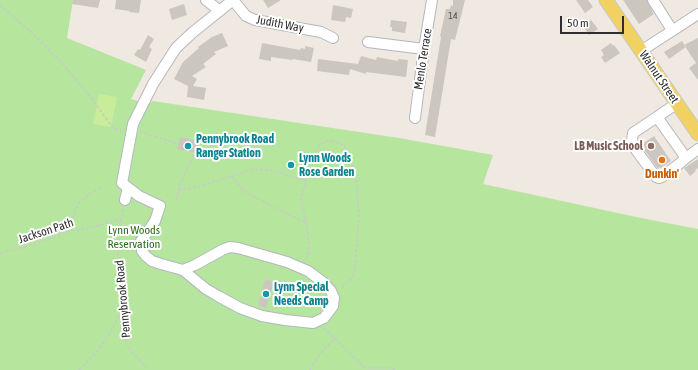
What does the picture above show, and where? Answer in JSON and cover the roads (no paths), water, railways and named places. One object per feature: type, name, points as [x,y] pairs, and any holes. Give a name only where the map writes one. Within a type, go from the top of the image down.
[{"type":"main road","name":"Walnut Street","points":[[606,0],[676,104],[697,131]]},
{"type":"street","points":[[206,0],[220,10]]},
{"type":"street","points":[[125,200],[128,188],[123,185],[122,181],[131,131],[138,111],[172,54],[187,37],[233,0]]},
{"type":"street","name":"Judith Way","points":[[233,0],[245,14],[255,20],[321,32],[334,38]]},
{"type":"street","name":"Menlo Terrace","points":[[414,118],[432,0]]},
{"type":"street","points":[[653,0],[672,30]]},
{"type":"street","points":[[641,51],[698,14]]},
{"type":"street","points":[[368,42],[424,49]]},
{"type":"street","points":[[676,104],[634,132],[632,139],[636,150],[656,177],[661,177],[698,149]]},
{"type":"street","points":[[657,117],[686,158]]},
{"type":"street","name":"Pennybrook Road","points":[[128,188],[139,196],[160,206],[155,221],[142,241],[141,249],[150,259],[161,264],[183,270],[206,289],[218,296],[240,308],[262,316],[306,322],[320,321],[327,316],[334,306],[332,294],[324,283],[316,276],[287,262],[244,250],[230,247],[220,250],[196,265],[183,270]]},
{"type":"place","name":"Pennybrook Road Ranger Station","points":[[188,146]]},
{"type":"place","name":"LB Music School","points":[[651,146]]},
{"type":"place","name":"Dunkin'","points":[[662,160]]},
{"type":"place","name":"Lynn Woods Rose Garden","points":[[291,165]]},
{"type":"place","name":"Lynn Special Needs Camp","points":[[266,294]]},
{"type":"park label","name":"Lynn Woods Reservation","points":[[134,237]]}]
